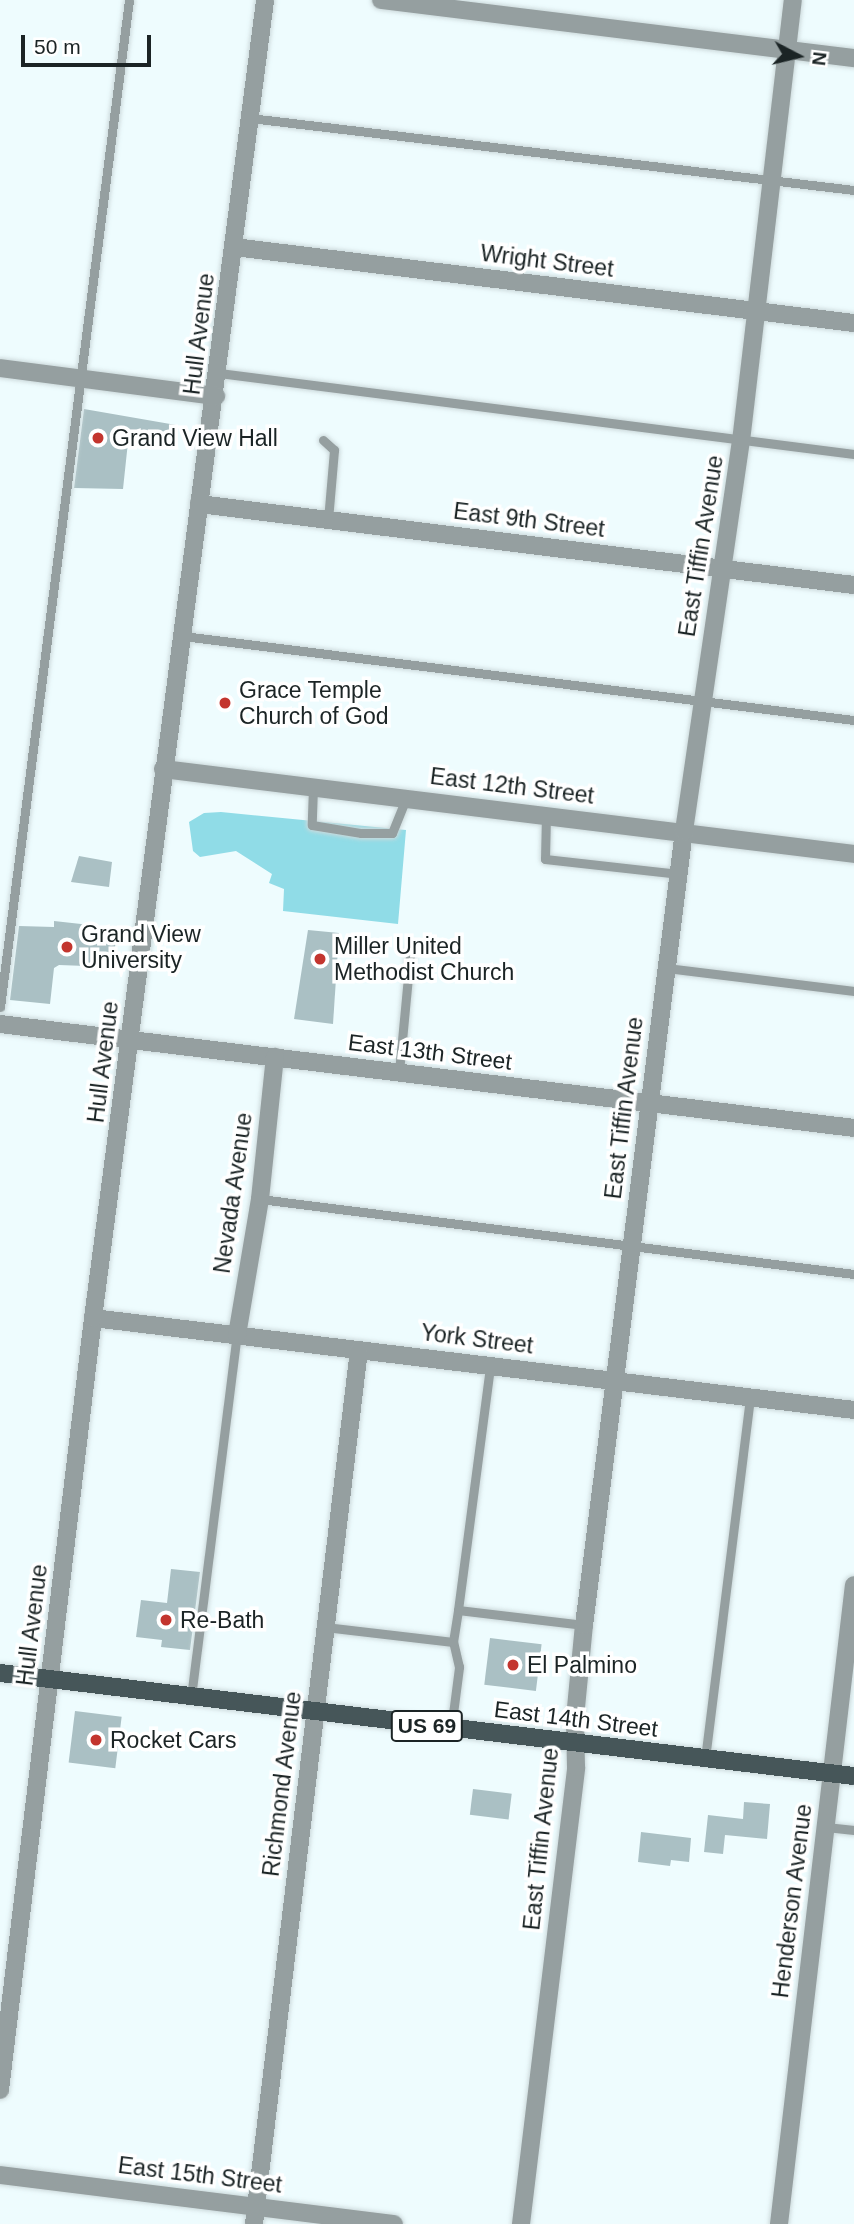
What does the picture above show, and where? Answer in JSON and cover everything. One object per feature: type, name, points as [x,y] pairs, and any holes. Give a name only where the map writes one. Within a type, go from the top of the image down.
[{"type":"main road","name":"East 14th Street","points":[[0,1673],[854,1776]]},
{"type":"street","name":"Hull Avenue","points":[[0,2090],[93,1318],[131,1040],[163,769],[216,396],[265,0]]},
{"type":"street","points":[[381,0],[854,58]]},
{"type":"street","name":"East Tiffin Avenue","points":[[521,2224],[576,1742],[584,1625],[684,831],[741,440],[790,50],[793,0]]},
{"type":"street","name":"Wright Street","points":[[234,247],[854,323]]},
{"type":"street","points":[[0,368],[216,396]]},
{"type":"street","name":"East 9th Street","points":[[199,504],[854,585]]},
{"type":"street","name":"East 12th Street","points":[[163,769],[854,853]]},
{"type":"street","name":"East 13th Street","points":[[0,1024],[854,1128]]},
{"type":"street","name":"Nevada Avenue","points":[[237,1335],[260,1199],[275,1057]]},
{"type":"street","name":"York Street","points":[[93,1318],[854,1410]]},
{"type":"street","name":"Richmond Avenue","points":[[255,2216],[359,1350]]},
{"type":"street","name":"Henderson Avenue","points":[[779,2224],[854,1585]]},
{"type":"street","name":"East 15th Street","points":[[0,2175],[255,2216],[394,2224]]},
{"type":"lane","points":[[0,1007],[129,0]]},
{"type":"lane","points":[[250,118],[854,190]]},
{"type":"lane","points":[[219,373],[854,454]]},
{"type":"lane","points":[[323,440],[334,450],[328,520]]},
{"type":"lane","points":[[183,636],[854,720]]},
{"type":"lane","points":[[313,787],[312,825],[361,833],[391,833],[406,798]]},
{"type":"lane","points":[[546,815],[545,859],[679,874]]},
{"type":"lane","points":[[399,1072],[411,946]]},
{"type":"lane","points":[[667,968],[854,991]]},
{"type":"lane","points":[[260,1199],[854,1274]]},
{"type":"lane","points":[[191,1697],[237,1335]]},
{"type":"lane","points":[[451,1729],[459,1667],[453,1642],[490,1366]]},
{"type":"lane","points":[[705,1759],[750,1397]]},
{"type":"lane","points":[[458,1610],[584,1625]]},
{"type":"lane","points":[[326,1627],[453,1642]]},
{"type":"lane","points":[[826,1827],[854,1830]]},
{"type":"shaded area","points":[[221,812],[406,830],[398,924],[283,911],[284,889],[269,883],[272,874],[236,851],[200,857],[193,851],[189,822],[204,813]]},
{"type":"building","name":"Grand View Hall","points":[[84,409],[176,425],[173,447],[128,442],[123,489],[74,488]]},
{"type":"building","points":[[79,856],[112,862],[109,887],[71,882]]},
{"type":"building","points":[[54,921],[117,928],[113,967],[59,965],[54,968],[50,1004],[10,1000],[19,926],[54,927]]},
{"type":"building","name":"Miller United Methodist Church","points":[[308,930],[339,933],[333,1024],[294,1019]]},
{"type":"building","name":"Re-Bath","points":[[171,1569],[200,1572],[190,1650],[161,1647],[162,1640],[136,1637],[141,1600],[167,1603]]},
{"type":"building","name":"El Palmino","points":[[490,1638],[542,1644],[536,1691],[484,1685]]},
{"type":"building","name":"Rocket Cars","points":[[75,1711],[122,1717],[115,1768],[69,1763]]},
{"type":"building","points":[[473,1789],[512,1794],[509,1820],[470,1815]]},
{"type":"building","points":[[744,1802],[770,1804],[767,1839],[725,1835],[723,1854],[704,1852],[708,1815],[743,1819]]},
{"type":"building","points":[[641,1832],[691,1838],[689,1862],[671,1860],[670,1866],[638,1862]]},
{"type":"place","name":"Grand View Hall","points":[[98,438]]},
{"type":"place","name":"Grace Temple Church of God","points":[[225,703]]},
{"type":"place","name":"Grand View University","points":[[67,947]]},
{"type":"place","name":"Miller United Methodist Church","points":[[320,959]]},
{"type":"place","name":"Re-Bath","points":[[166,1620]]},
{"type":"place","name":"El Palmino","points":[[513,1665]]},
{"type":"place","name":"Rocket Cars","points":[[96,1740]]}]
